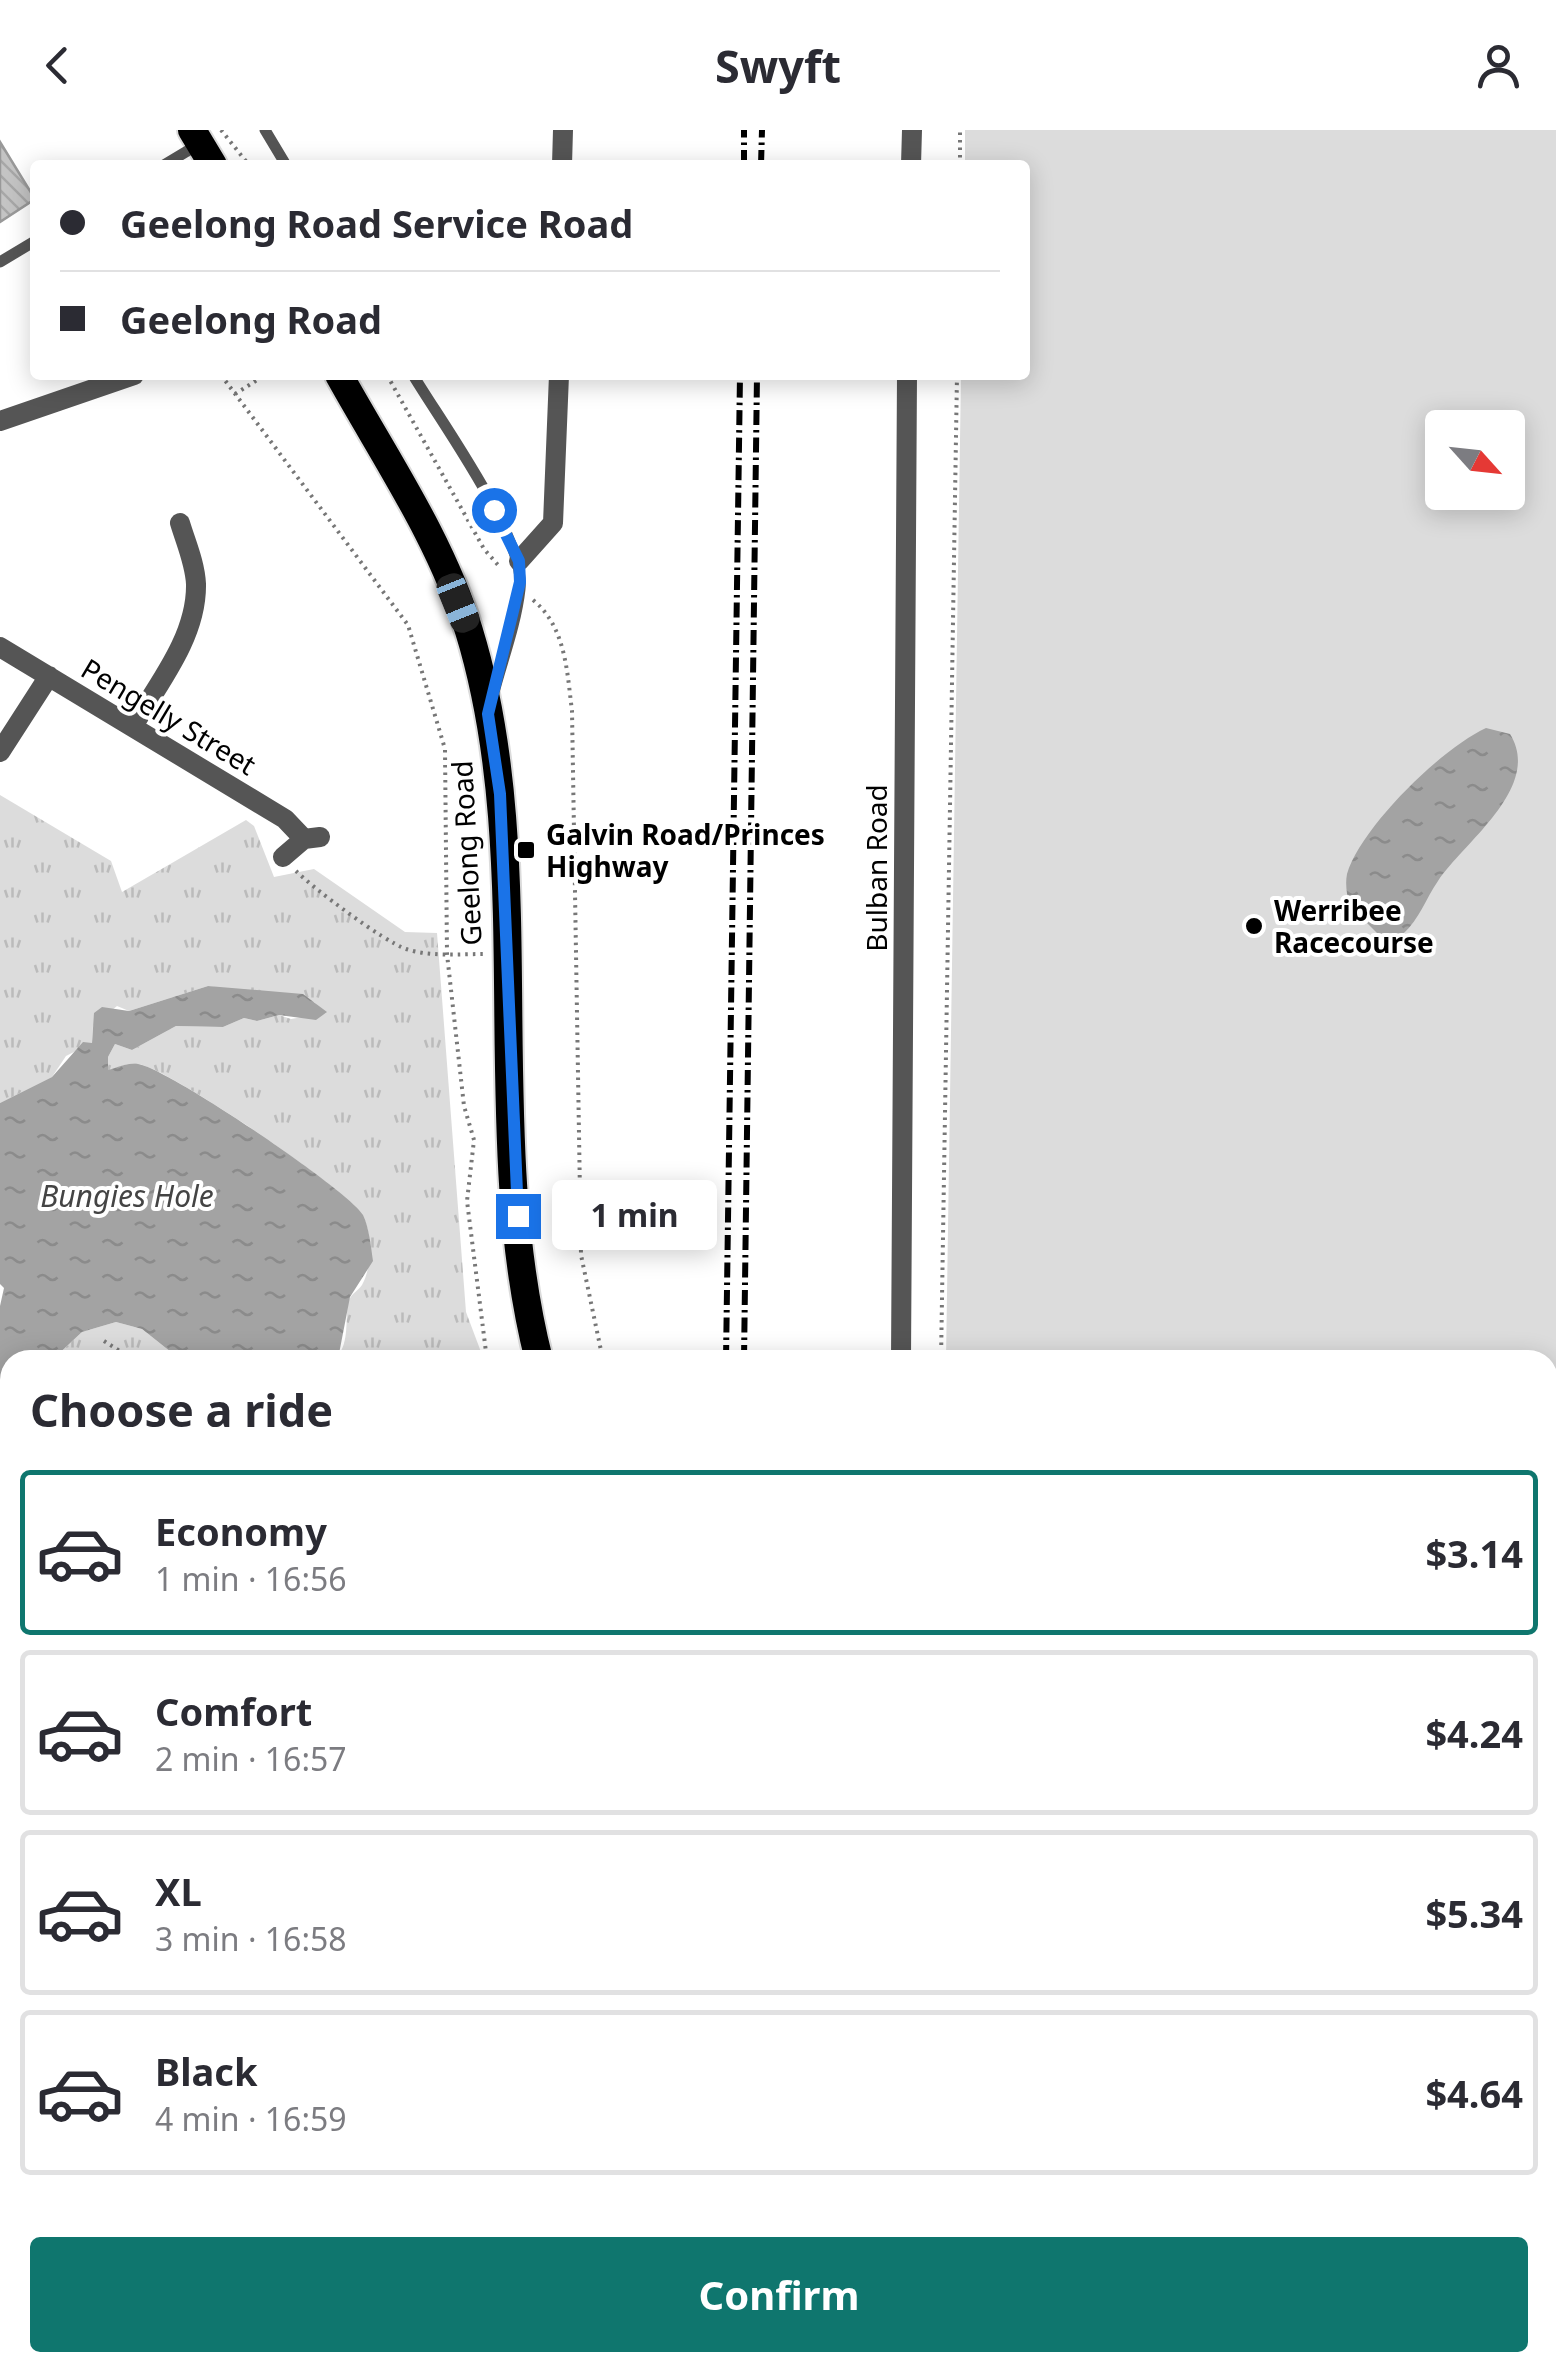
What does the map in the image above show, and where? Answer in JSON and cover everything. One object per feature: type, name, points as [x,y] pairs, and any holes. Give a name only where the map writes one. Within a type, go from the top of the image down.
[{"type":"highway","name":"Geelong Road","points":[[342,380],[435,549],[469,630],[488,714],[500,794],[520,1247],[537,1350]]},
{"type":"street","points":[[562,160],[563,130]]},
{"type":"street","points":[[911,160],[912,130]]},
{"type":"street","points":[[0,421],[119,380]]},
{"type":"street","points":[[519,561],[553,523],[559,380]]},
{"type":"street","name":"Bulban Road","points":[[902,1350],[907,380]]},
{"type":"street","points":[[133,726],[187,632],[193,611],[196,583],[180,523]]},
{"type":"street","name":"Pengelly Street","points":[[0,647],[312,838],[283,857]]},
{"type":"street","points":[[0,752],[48,676]]},
{"type":"lane","points":[[265,130],[283,160]]},
{"type":"lane","points":[[173,160],[207,142]]},
{"type":"lane","points":[[0,262],[30,244]]},
{"type":"lane","points":[[416,380],[494,510],[519,561],[520,590],[488,714]]},
{"type":"path","points":[[960,130],[960,160]]},
{"type":"path","points":[[207,142],[239,160]]},
{"type":"path","points":[[225,380],[408,624],[446,750],[447,954],[464,1106],[474,1140],[468,1201],[486,1350]]},
{"type":"path","points":[[235,394],[256,380]]},
{"type":"path","points":[[391,380],[484,549],[554,624],[564,654],[572,711],[581,1255],[601,1350]]},
{"type":"path","points":[[941,1350],[956,380]]},
{"type":"path","points":[[283,857],[319,895],[405,949],[447,954],[505,953]]},
{"type":"path","points":[[104,1342],[118,1350]]},
{"type":"green space","name":"Werribee Racecourse","points":[[965,130],[1556,130],[1556,1350],[946,1350],[961,380],[1030,380],[1030,160],[965,160]]},
{"type":"green space","points":[[0,795],[111,861],[122,892],[246,820],[254,826],[274,877],[314,869],[405,932],[437,933],[466,1312],[480,1350],[341,1350],[349,1300],[368,1270],[370,1243],[364,1218],[295,1159],[184,1086],[138,1064],[108,1071],[108,1057],[115,1044],[132,1050],[176,1026],[223,1027],[244,1018],[257,1021],[279,1015],[291,1019],[326,1013],[314,1002],[208,986],[129,1011],[117,1006],[93,1026],[92,1043],[66,1056],[52,1077],[0,1103]]},
{"type":"green space","points":[[116,1322],[142,1329],[168,1350],[63,1350],[82,1332]]},
{"type":"water","points":[[1486,728],[1510,734],[1517,754],[1509,794],[1438,881],[1409,928],[1403,934],[1378,934],[1349,905],[1346,878],[1355,855],[1405,791],[1448,753]]},
{"type":"water","name":"Bungies Hole","points":[[208,986],[303,994],[327,1012],[316,1020],[279,1015],[257,1021],[244,1018],[223,1027],[176,1026],[132,1050],[115,1044],[108,1057],[108,1070],[138,1064],[183,1085],[293,1157],[363,1215],[373,1261],[350,1297],[340,1350],[168,1350],[142,1329],[116,1322],[82,1332],[63,1350],[0,1350],[4,1288],[0,1284],[0,1103],[52,1077],[83,1042],[92,1043],[94,1013],[102,1007],[129,1011]]},
{"type":"building","points":[[0,142],[30,191],[30,202],[0,222]]},
{"type":"railway","points":[[744,130],[744,160]]},
{"type":"railway","points":[[761,160],[762,130]]},
{"type":"railway","points":[[726,1350],[740,380]]},
{"type":"railway","points":[[744,1350],[757,380]]},
{"type":"place","name":"Galvin Road/Princes Highway","points":[[526,850]]},
{"type":"place","name":"Werribee Racecourse","points":[[1254,926]]},
{"type":"route","points":[[494,510],[514,547],[520,582],[488,714],[500,794],[511,1123],[518,1216]]}]
